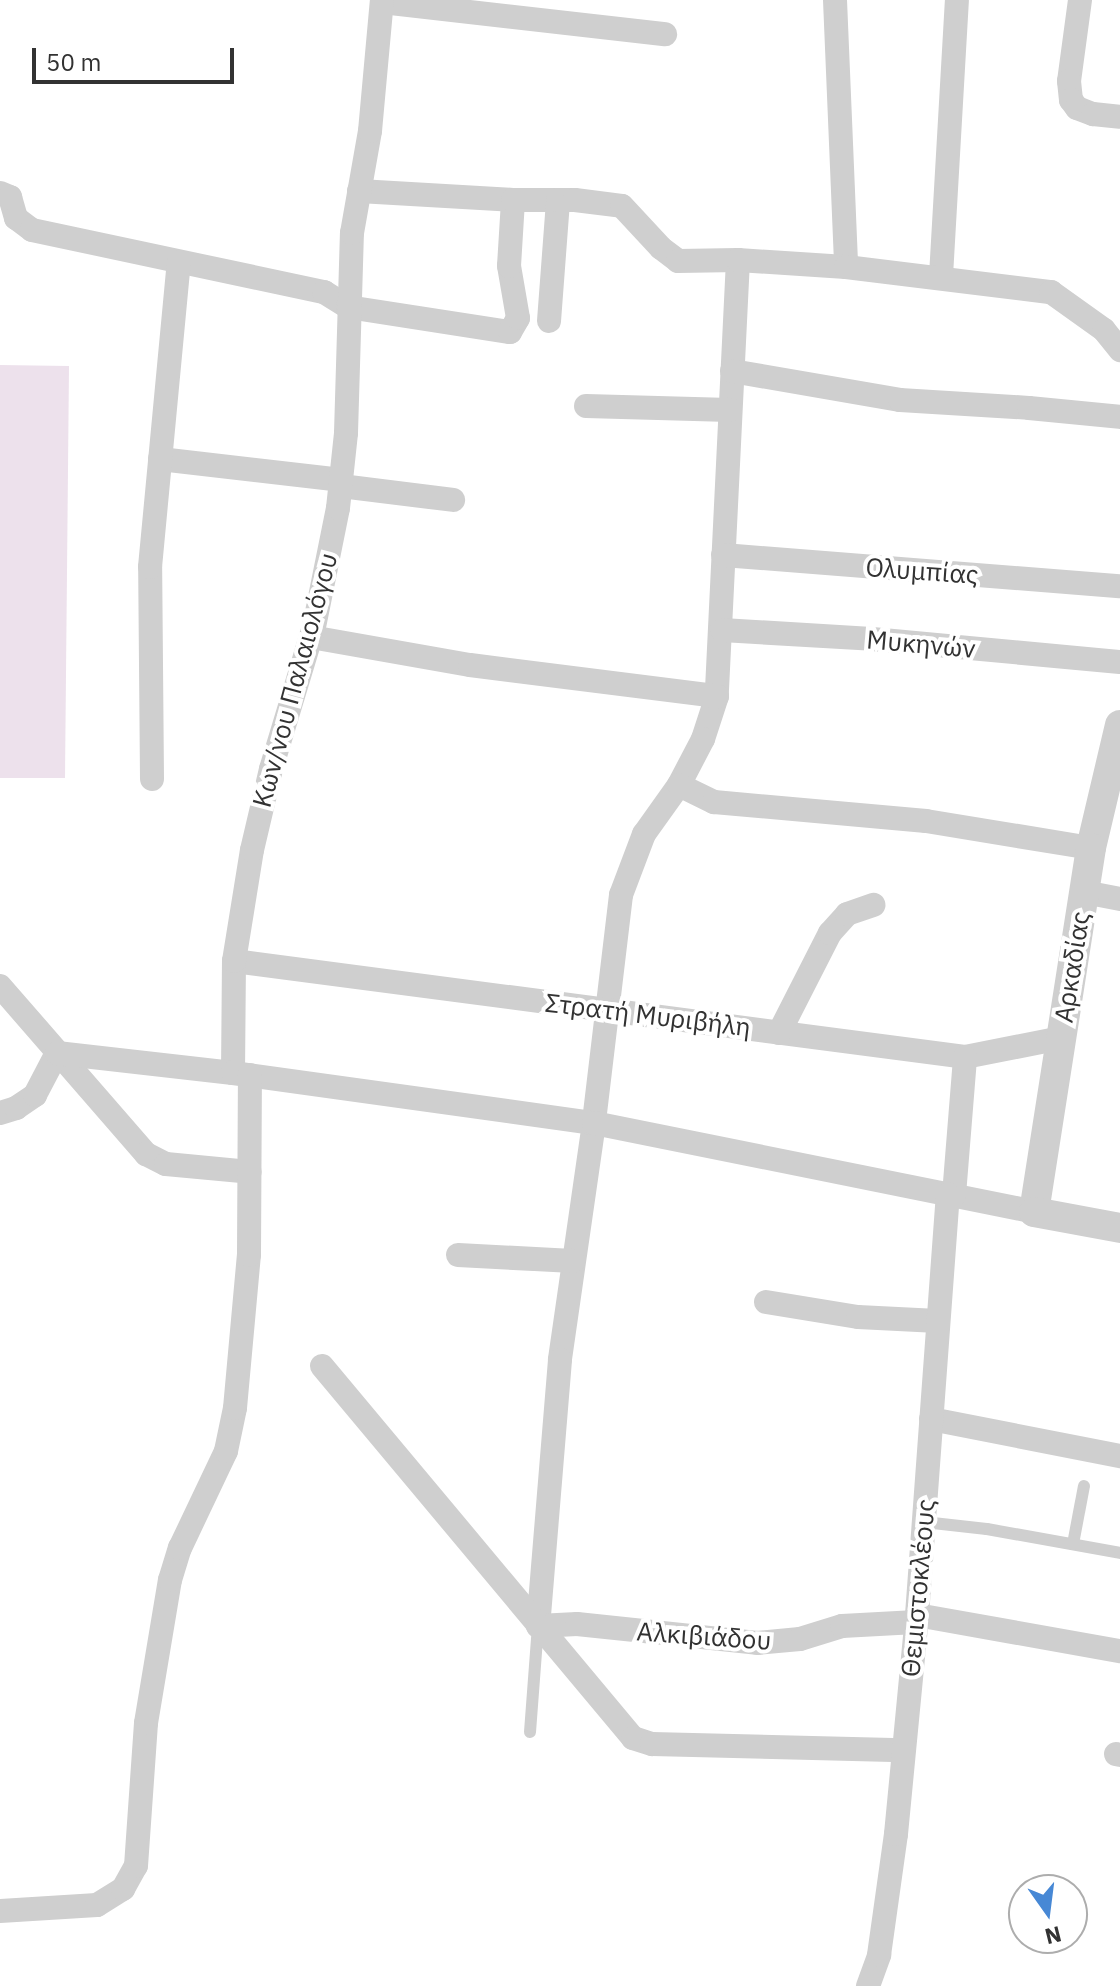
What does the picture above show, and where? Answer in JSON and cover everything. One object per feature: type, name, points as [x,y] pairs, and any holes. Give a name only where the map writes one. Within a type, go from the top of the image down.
[{"type":"street","points":[[835,0],[846,267]]},
{"type":"street","points":[[941,276],[957,0]]},
{"type":"street","points":[[1080,0],[1069,81],[1071,100],[1077,108],[1093,114],[1120,117]]},
{"type":"street","points":[[382,1],[665,34]]},
{"type":"street","name":"Κων/νου Παλαιολόγου","points":[[0,1911],[92,1906],[115,1896],[131,1877],[138,1852],[146,1723],[170,1580],[180,1548],[226,1451],[235,1408],[249,1255],[250,1172],[234,961],[261,806],[311,637],[341,483],[352,233],[370,131],[382,1]]},
{"type":"street","points":[[359,191],[622,206],[661,248],[678,261],[738,260],[846,267],[941,276],[1051,292],[1104,330],[1120,350]]},
{"type":"street","points":[[0,193],[10,197],[16,218],[32,230],[324,292],[348,307],[510,332],[518,318],[509,266],[513,200]]},
{"type":"street","points":[[549,321],[558,200]]},
{"type":"street","points":[[538,1626],[554,1419],[621,895],[644,834],[679,785],[703,739],[717,696],[738,260]]},
{"type":"street","points":[[152,779],[150,567],[179,262]]},
{"type":"street","points":[[732,371],[900,400],[1120,417]]},
{"type":"street","points":[[586,406],[730,410]]},
{"type":"street","points":[[160,459],[453,500]]},
{"type":"street","name":"Ολυμπίας","points":[[723,555],[1120,586]]},
{"type":"street","name":"Μυκηνών","points":[[722,630],[872,639],[1120,662]]},
{"type":"street","points":[[311,637],[470,665],[717,696]]},
{"type":"street","name":"Αρκαδίας","points":[[1034,1212],[1091,848],[1120,725]]},
{"type":"street","points":[[679,785],[714,802],[926,821],[1091,848]]},
{"type":"street","points":[[1084,892],[1120,899]]},
{"type":"street","points":[[779,1033],[830,933],[847,914],[873,905]]},
{"type":"street","name":"Στρατή Μυριβήλη","points":[[234,961],[965,1057],[1061,1038]]},
{"type":"street","points":[[0,986],[146,1154],[166,1164],[250,1172]]},
{"type":"street","points":[[57,1053],[242,1074],[594,1123],[1120,1228]]},
{"type":"street","points":[[0,1113],[16,1108],[35,1095],[57,1053]]},
{"type":"street","name":"Θεμιστοκλέους","points":[[867,1984],[884,1924],[903,1750],[938,1321],[965,1057]]},
{"type":"street","points":[[458,1255],[573,1261]]},
{"type":"street","points":[[766,1302],[858,1317],[938,1321]]},
{"type":"street","points":[[322,1366],[625,1731],[645,1743],[903,1750]]},
{"type":"street","points":[[931,1419],[1120,1456]]},
{"type":"street","name":"Αλκιβιάδου","points":[[538,1626],[577,1624],[757,1643],[800,1639],[842,1626],[916,1618],[1120,1651]]},
{"type":"lane","points":[[1073,1544],[1084,1486]]},
{"type":"lane","points":[[924,1522],[1120,1553]]},
{"type":"lane","points":[[530,1732],[538,1626]]},
{"type":"shaded area","points":[[0,365],[69,366],[65,778],[0,778]]}]
